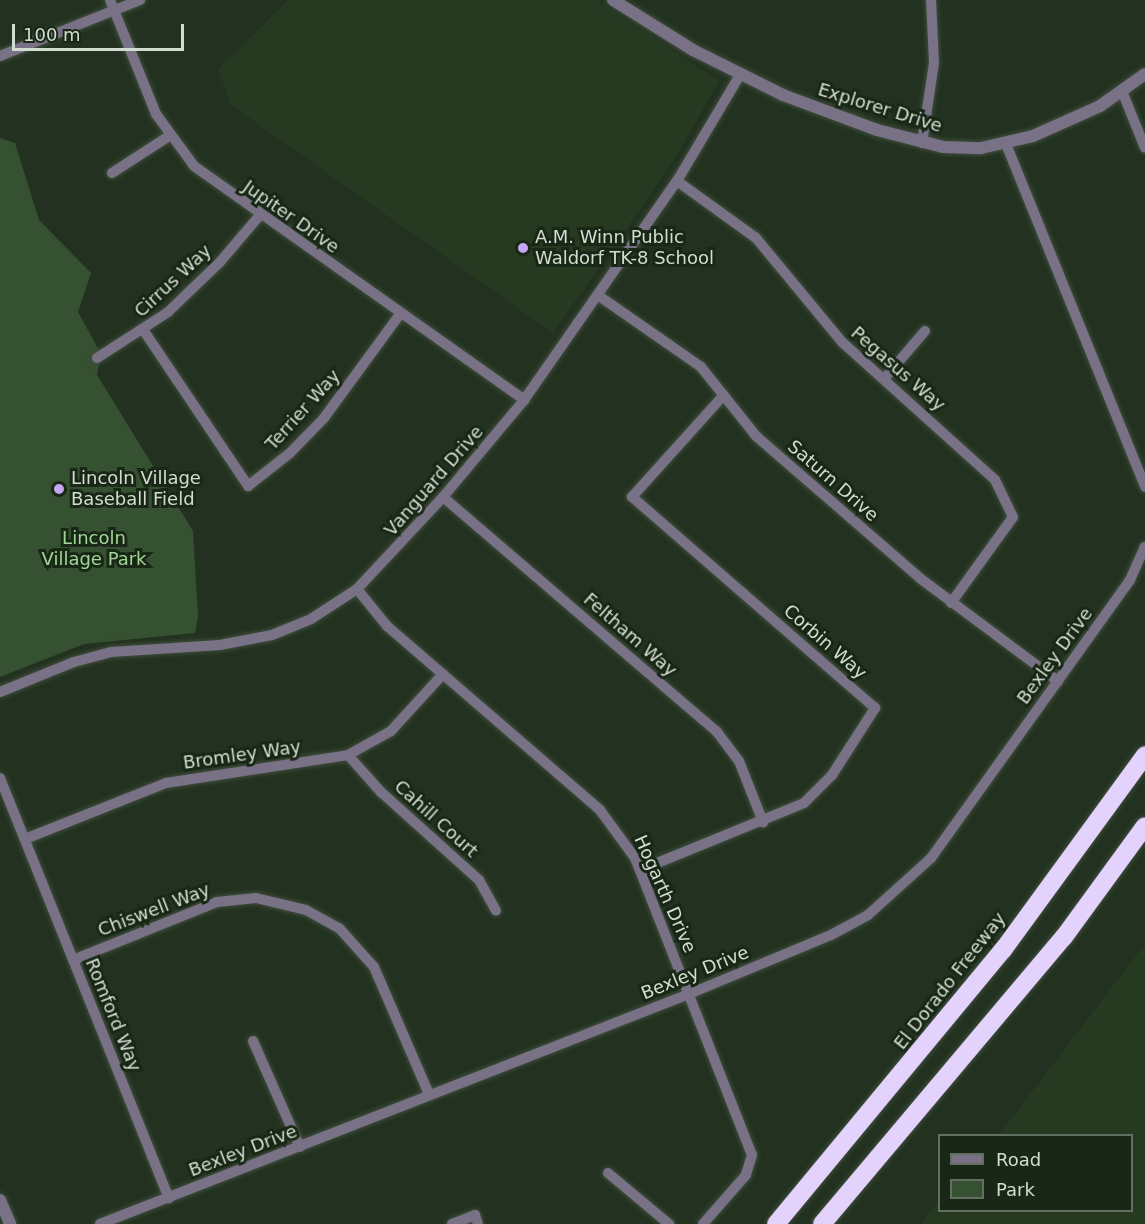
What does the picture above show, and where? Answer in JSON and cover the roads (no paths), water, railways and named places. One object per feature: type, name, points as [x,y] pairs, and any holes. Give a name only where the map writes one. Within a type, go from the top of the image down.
[{"type":"highway","name":"El Dorado Freeway","points":[[776,1224],[1003,950],[1145,755]]},
{"type":"highway","points":[[822,1224],[1064,937],[1145,826]]},
{"type":"street","points":[[0,56],[112,5],[140,0]]},
{"type":"street","name":"Explorer Drive","points":[[613,0],[740,75],[829,114],[922,143],[968,148],[1006,144],[1076,118],[1122,91],[1145,74]]},
{"type":"street","points":[[922,143],[934,63],[931,0]]},
{"type":"street","name":"Jupiter Drive","points":[[112,5],[150,102],[169,136],[194,166],[524,400]]},
{"type":"street","name":"Vanguard Drive","points":[[0,692],[74,662],[111,652],[220,645],[272,635],[311,619],[357,589],[443,497],[524,400],[677,182],[740,75]]},
{"type":"street","points":[[1122,91],[1145,148]]},
{"type":"street","points":[[112,173],[169,136]]},
{"type":"street","points":[[1006,144],[1145,488]]},
{"type":"street","name":"Pegasus Way","points":[[677,182],[761,243],[825,324],[986,469],[1013,517],[951,603]]},
{"type":"street","name":"Cirrus Way","points":[[98,358],[144,331],[208,274],[260,215]]},
{"type":"street","name":"Saturn Drive","points":[[599,296],[701,367],[756,436],[951,603],[1058,681]]},
{"type":"street","name":"Terrier Way","points":[[144,331],[248,486],[290,453],[324,418],[400,314]]},
{"type":"street","points":[[884,379],[925,331]]},
{"type":"street","name":"Corbin Way","points":[[640,870],[793,810],[824,786],[876,708],[632,497],[724,395]]},
{"type":"street","name":"Feltham Way","points":[[443,497],[717,732],[739,761],[763,822]]},
{"type":"street","name":"Bexley Drive","points":[[100,1224],[689,994],[844,930],[891,898],[931,858],[1130,580],[1145,547]]},
{"type":"street","name":"Hogarth Drive","points":[[357,589],[387,626],[600,810],[624,838],[640,870],[752,1155],[746,1175],[703,1224]]},
{"type":"street","name":"Bromley Way","points":[[25,839],[166,783],[348,755],[391,731],[443,674]]},
{"type":"street","name":"Cahill Court","points":[[348,755],[381,792],[479,880],[496,911]]},
{"type":"street","name":"Romford Way","points":[[0,777],[169,1198]]},
{"type":"street","name":"Chiswell Way","points":[[73,960],[217,902],[256,898],[306,910],[339,929],[374,967],[429,1094]]},
{"type":"street","points":[[254,1041],[300,1147]]},
{"type":"street","points":[[608,1173],[669,1224]]},
{"type":"street","points":[[0,1200],[10,1224]]},
{"type":"street","points":[[452,1224],[475,1215],[478,1224]]},
{"type":"place","name":"A.M. Winn Public Waldorf TK-8 School","points":[[523,248]]},
{"type":"place","name":"Lincoln Village Baseball Field","points":[[59,489]]},
{"type":"park label","name":"Lincoln Village Park","points":[[94,549]]}]
